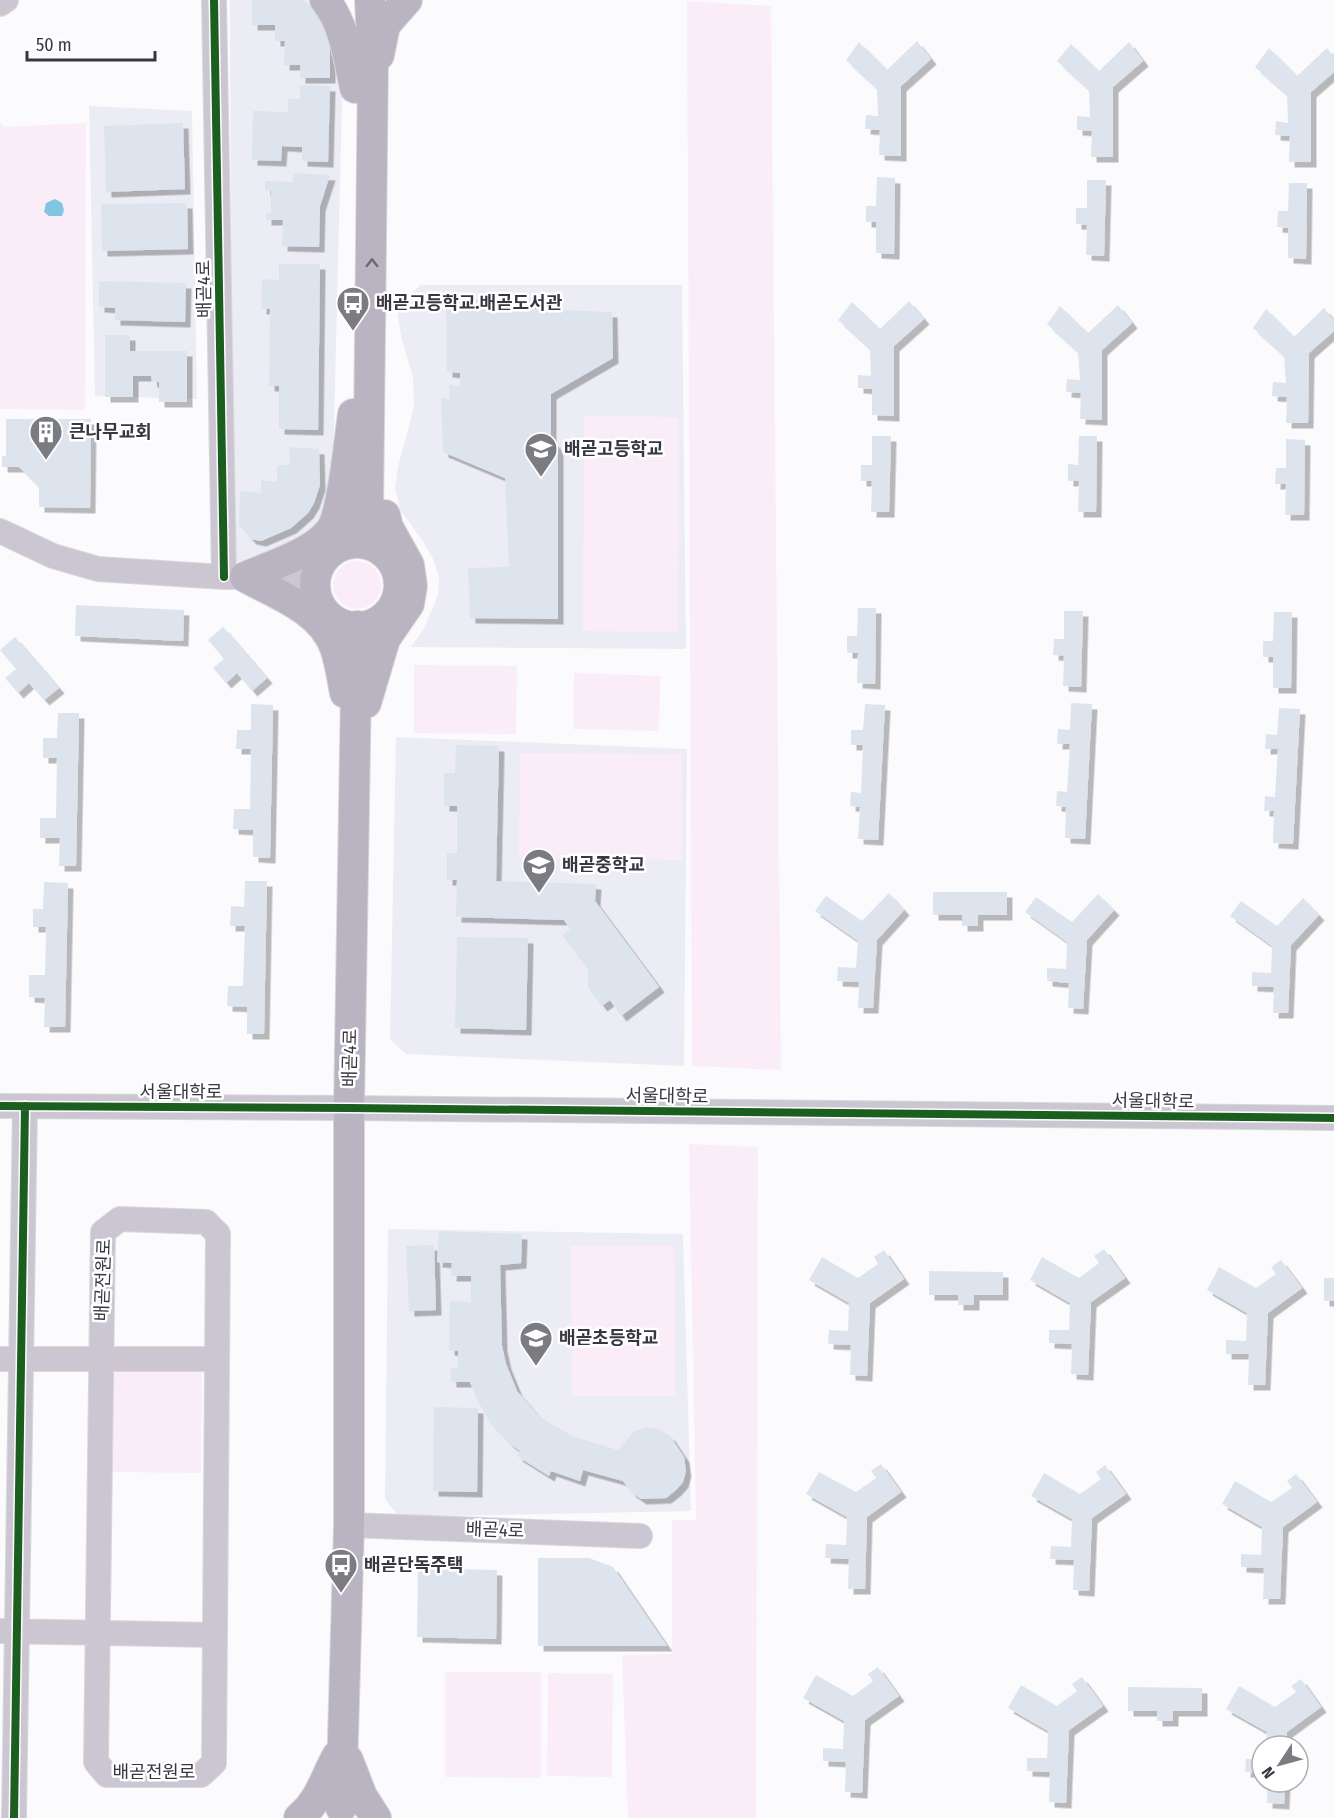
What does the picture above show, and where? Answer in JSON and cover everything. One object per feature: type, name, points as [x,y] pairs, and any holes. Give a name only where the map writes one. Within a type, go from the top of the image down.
[{"type":"main road","points":[[326,0],[336,13],[364,89]]},
{"type":"main road","points":[[358,0],[355,34],[364,89]]},
{"type":"main road","points":[[370,0],[352,268],[368,514],[381,550]]},
{"type":"main road","points":[[364,89],[385,25],[407,0]]},
{"type":"main road","points":[[234,577],[302,552],[329,533],[336,521],[361,415]]},
{"type":"main road","points":[[340,546],[354,543],[368,544],[381,550],[391,560],[397,573],[399,587],[396,601],[388,613],[377,622],[350,627],[338,622],[327,614],[319,603],[315,590],[315,577],[324,559],[346,539],[350,522],[361,415]]},
{"type":"main road","points":[[356,737],[385,639],[409,604],[412,586],[409,565],[388,527],[361,415]]},
{"type":"main road","points":[[234,577],[304,609],[326,630],[334,647],[356,737]]},
{"type":"main road","name":"배곧4로","points":[[313,1818],[334,1808],[354,1813],[343,1746],[349,1525],[349,1108],[357,626]]},
{"type":"main road","points":[[299,1818],[310,1809],[319,1796],[325,1778],[343,1746]]},
{"type":"main road","points":[[343,1746],[362,1796],[376,1818]]},
{"type":"street","points":[[0,4],[6,0]]},
{"type":"street","name":"배곧4로","points":[[214,0],[234,577]]},
{"type":"street","points":[[0,531],[53,556],[98,569],[234,577],[315,577]]},
{"type":"street","name":"서울대학로","points":[[0,1106],[1334,1118]]},
{"type":"street","points":[[14,1818],[9,1631],[10,1359],[25,1106]]},
{"type":"street","name":"배곧전원로","points":[[120,1219],[206,1222],[218,1234],[217,1359],[214,1763],[201,1775],[107,1775],[96,1762],[103,1232],[120,1219]]},
{"type":"street","points":[[10,1359],[217,1359]]},
{"type":"street","name":"배곧4로","points":[[349,1525],[640,1536]]},
{"type":"street","points":[[9,1631],[215,1635]]},
{"type":"shaded area","points":[[230,0],[330,0],[344,20],[332,508],[285,559],[232,562]]},
{"type":"shaded area","points":[[687,1],[771,6],[781,1070],[692,1066]]},
{"type":"shaded area","points":[[89,106],[192,111],[197,399],[95,396]]},
{"type":"shaded area","points":[[0,122],[4,127],[86,123],[85,410],[0,409]]},
{"type":"shaded area","name":"배곧고등학교","points":[[420,285],[682,285],[686,649],[411,647],[423,630],[432,610],[438,594],[439,577],[424,543],[401,511],[395,489],[398,467],[414,407],[413,378],[401,336],[397,309]]},
{"type":"shaded area","points":[[584,416],[679,417],[678,632],[583,631]]},
{"type":"shaded area","points":[[357,561],[374,568],[381,585],[374,602],[357,609],[340,602],[333,585],[340,568]]},
{"type":"shaded area","points":[[414,665],[517,666],[516,734],[414,733]]},
{"type":"shaded area","points":[[574,673],[660,676],[659,731],[573,729]]},
{"type":"shaded area","name":"배곧중학교","points":[[396,737],[687,749],[684,1066],[406,1054],[390,1039]]},
{"type":"shaded area","points":[[520,753],[682,754],[682,860],[519,858]]},
{"type":"shaded area","points":[[689,1144],[758,1147],[756,1818],[628,1818],[622,1655],[672,1654],[672,1520],[696,1520]]},
{"type":"shaded area","name":"배곧초등학교","points":[[388,1229],[683,1234],[691,1511],[399,1517],[385,1499]]},
{"type":"shaded area","points":[[571,1246],[674,1246],[675,1396],[572,1396]]},
{"type":"shaded area","points":[[110,1372],[202,1372],[201,1473],[110,1472]]},
{"type":"shaded area","points":[[445,1672],[541,1672],[541,1778],[445,1777]]},
{"type":"shaded area","points":[[548,1673],[613,1674],[612,1777],[547,1776]]},
{"type":"water","points":[[55,199],[62,203],[64,210],[62,216],[49,216],[44,212],[46,203]]},
{"type":"building","points":[[254,0],[304,0],[327,32],[330,44],[330,78],[300,78],[300,65],[284,65],[285,41],[275,41],[275,25],[252,25],[252,2]]},
{"type":"building","points":[[917,41],[931,59],[901,86],[901,156],[879,155],[880,130],[865,129],[866,115],[878,116],[877,89],[846,60],[859,42],[887,70]]},
{"type":"building","points":[[1129,42],[1143,61],[1113,87],[1113,157],[1091,157],[1092,131],[1077,130],[1077,116],[1090,117],[1089,90],[1057,61],[1071,44],[1099,71]]},
{"type":"building","points":[[1269,48],[1297,76],[1327,48],[1334,57],[1334,72],[1311,92],[1311,162],[1289,162],[1290,136],[1275,135],[1276,121],[1288,123],[1287,95],[1255,67]]},
{"type":"building","points":[[300,85],[330,86],[328,162],[302,161],[302,147],[282,146],[281,161],[252,160],[253,111],[288,112],[288,99],[300,99]]},
{"type":"building","points":[[183,123],[185,189],[106,192],[104,126]]},
{"type":"building","points":[[293,173],[330,175],[320,206],[319,247],[282,246],[283,220],[266,220],[266,213],[271,213],[271,191],[265,191],[265,181],[293,182]]},
{"type":"building","points":[[877,177],[895,178],[894,254],[876,253],[876,222],[866,222],[866,206],[876,206]]},
{"type":"building","points":[[1087,180],[1106,180],[1104,256],[1086,255],[1087,225],[1076,224],[1076,208],[1087,208]]},
{"type":"building","points":[[1289,183],[1307,183],[1306,259],[1288,258],[1288,228],[1277,227],[1278,211],[1288,211]]},
{"type":"building","points":[[187,203],[188,249],[102,251],[101,204]]},
{"type":"building","points":[[279,264],[320,264],[318,430],[279,429],[279,386],[269,386],[270,309],[261,309],[262,279],[279,280]]},
{"type":"building","points":[[99,281],[186,283],[185,322],[115,320],[115,308],[99,307]]},
{"type":"building","points":[[446,299],[535,301],[535,309],[612,312],[613,358],[551,394],[551,440],[558,450],[558,619],[470,618],[468,568],[509,567],[505,478],[443,452],[441,397],[450,400],[449,385],[460,386],[460,373],[447,372]]},
{"type":"building","points":[[909,301],[924,319],[894,346],[894,416],[872,415],[872,389],[858,388],[858,375],[871,376],[870,349],[838,320],[852,302],[880,329]]},
{"type":"building","points":[[1118,305],[1132,323],[1102,350],[1102,420],[1080,419],[1081,393],[1066,392],[1067,379],[1080,380],[1078,352],[1047,324],[1060,306],[1088,333]]},
{"type":"building","points":[[1324,308],[1334,321],[1334,331],[1309,353],[1308,423],[1286,423],[1287,397],[1272,396],[1273,382],[1286,383],[1284,356],[1253,328],[1266,309],[1294,337]]},
{"type":"building","points":[[105,335],[130,335],[130,351],[187,351],[187,402],[159,402],[159,382],[152,382],[151,376],[133,376],[133,397],[105,397]]},
{"type":"building","name":"큰나무교회","points":[[6,419],[91,419],[90,508],[39,507],[39,487],[19,467],[2,467],[2,456],[6,456]]},
{"type":"building","points":[[872,436],[891,436],[889,512],[871,512],[872,481],[861,481],[861,465],[872,465]]},
{"type":"building","points":[[1079,436],[1097,436],[1096,512],[1078,512],[1079,481],[1068,481],[1068,464],[1078,465]]},
{"type":"building","points":[[1286,439],[1305,440],[1304,515],[1285,515],[1286,484],[1275,484],[1276,468],[1286,468]]},
{"type":"building","points":[[289,447],[319,449],[320,485],[314,503],[308,513],[291,528],[261,541],[251,539],[239,525],[240,491],[261,493],[261,480],[277,482],[277,465],[290,465]]},
{"type":"building","points":[[76,605],[184,610],[183,641],[75,636]]},
{"type":"building","points":[[858,608],[876,608],[875,684],[857,683],[858,653],[847,653],[847,636],[857,636]]},
{"type":"building","points":[[1064,611],[1083,611],[1081,687],[1063,686],[1064,656],[1053,655],[1054,639],[1064,639]]},
{"type":"building","points":[[1274,612],[1292,612],[1291,688],[1273,688],[1273,657],[1263,657],[1263,641],[1273,641]]},
{"type":"building","points":[[223,627],[267,678],[252,691],[237,673],[226,683],[213,668],[224,659],[208,640]]},
{"type":"building","points":[[15,637],[59,688],[44,700],[29,683],[18,693],[5,678],[16,669],[0,650]]},
{"type":"building","points":[[1071,703],[1092,704],[1085,839],[1065,838],[1066,807],[1056,806],[1057,791],[1067,792],[1070,744],[1057,744],[1058,729],[1070,730]]},
{"type":"building","points":[[251,704],[273,705],[270,858],[253,857],[253,830],[233,829],[234,809],[250,809],[251,749],[236,749],[237,730],[251,730]]},
{"type":"building","points":[[865,704],[885,705],[878,840],[858,839],[860,807],[850,806],[851,792],[861,793],[863,745],[851,745],[851,730],[863,730]]},
{"type":"building","points":[[1279,708],[1300,709],[1293,844],[1273,843],[1274,811],[1264,811],[1265,796],[1275,797],[1278,749],[1265,749],[1266,734],[1277,735]]},
{"type":"building","points":[[58,713],[79,713],[76,866],[59,866],[60,838],[40,838],[40,818],[56,818],[57,758],[43,758],[43,738],[57,738]]},
{"type":"building","points":[[456,745],[499,746],[496,881],[596,884],[595,901],[659,987],[621,1016],[610,1000],[602,1006],[588,988],[588,970],[562,935],[570,929],[564,920],[456,917],[457,880],[447,880],[447,853],[457,853],[457,806],[444,806],[444,773],[455,773]]},
{"type":"building","points":[[245,881],[267,881],[264,1034],[247,1034],[247,1007],[227,1006],[228,986],[243,986],[245,926],[230,926],[231,906],[244,907]]},
{"type":"building","points":[[44,882],[68,883],[65,1027],[44,1027],[45,998],[29,997],[29,975],[45,975],[46,927],[33,927],[33,909],[43,909]]},
{"type":"building","points":[[933,892],[1007,892],[1007,915],[978,915],[978,926],[962,926],[962,915],[933,915]]},
{"type":"building","points":[[889,893],[904,910],[877,940],[873,1008],[858,1008],[859,982],[837,981],[838,967],[856,968],[858,941],[815,911],[826,896],[862,921]]},
{"type":"building","points":[[1098,894],[1114,910],[1087,940],[1083,1009],[1068,1008],[1069,983],[1047,981],[1047,968],[1066,969],[1067,942],[1025,912],[1036,897],[1072,922]]},
{"type":"building","points":[[1303,898],[1319,915],[1291,945],[1288,1013],[1273,1013],[1274,987],[1252,986],[1252,972],[1271,973],[1272,946],[1230,916],[1241,901],[1277,926]]},
{"type":"building","points":[[457,937],[528,938],[526,1030],[455,1028]]},
{"type":"building","points":[[439,1231],[522,1234],[521,1263],[500,1265],[502,1346],[506,1364],[517,1391],[537,1414],[548,1422],[575,1437],[618,1450],[633,1432],[646,1427],[659,1429],[670,1436],[684,1457],[686,1471],[683,1482],[676,1490],[666,1498],[641,1499],[631,1492],[623,1481],[583,1470],[580,1481],[551,1471],[549,1476],[517,1456],[520,1451],[491,1424],[470,1382],[451,1382],[450,1368],[458,1369],[458,1351],[449,1350],[450,1301],[471,1302],[471,1276],[451,1276],[452,1263],[437,1262]]},
{"type":"building","points":[[434,1245],[436,1310],[409,1311],[406,1246]]},
{"type":"building","points":[[1104,1249],[1125,1278],[1091,1302],[1088,1375],[1071,1374],[1072,1344],[1049,1343],[1049,1330],[1069,1330],[1070,1303],[1030,1280],[1042,1257],[1079,1278],[1099,1263],[1094,1256]]},
{"type":"building","points":[[884,1250],[904,1279],[870,1303],[867,1376],[850,1375],[851,1345],[828,1344],[829,1330],[848,1331],[849,1303],[809,1280],[822,1257],[858,1278],[878,1264],[874,1257]]},
{"type":"building","points":[[1281,1260],[1302,1288],[1268,1313],[1265,1385],[1248,1385],[1249,1354],[1226,1354],[1226,1340],[1246,1341],[1247,1313],[1207,1290],[1219,1267],[1256,1288],[1276,1274],[1271,1267]]},
{"type":"building","points":[[929,1271],[1003,1272],[1003,1295],[974,1295],[974,1305],[958,1305],[958,1295],[929,1295]]},
{"type":"building","points":[[1324,1278],[1334,1278],[1334,1301],[1324,1301]]},
{"type":"building","points":[[434,1407],[478,1408],[477,1492],[433,1491]]},
{"type":"building","points":[[881,1464],[901,1492],[867,1517],[865,1589],[848,1589],[849,1559],[825,1558],[826,1544],[846,1545],[847,1517],[806,1494],[819,1472],[856,1492],[876,1478],[871,1471]]},
{"type":"building","points":[[1105,1465],[1126,1494],[1092,1518],[1089,1591],[1073,1590],[1074,1560],[1050,1559],[1051,1546],[1071,1547],[1072,1519],[1031,1496],[1044,1473],[1080,1494],[1101,1479],[1096,1472]]},
{"type":"building","points":[[1296,1474],[1317,1502],[1283,1527],[1280,1599],[1263,1599],[1264,1568],[1241,1567],[1241,1554],[1261,1555],[1262,1527],[1222,1504],[1235,1481],[1271,1502],[1292,1488],[1287,1481]]},
{"type":"building","points":[[538,1558],[589,1558],[613,1567],[667,1646],[538,1646]]},
{"type":"building","points":[[418,1568],[497,1570],[496,1639],[417,1637]]},
{"type":"building","points":[[878,1667],[899,1696],[865,1720],[862,1793],[845,1792],[846,1762],[823,1761],[823,1748],[843,1749],[844,1721],[803,1698],[816,1675],[853,1696],[873,1681],[868,1674]]},
{"type":"building","points":[[1082,1677],[1103,1706],[1069,1730],[1066,1803],[1049,1802],[1050,1772],[1027,1771],[1027,1758],[1047,1758],[1048,1731],[1008,1708],[1021,1685],[1057,1706],[1077,1691],[1072,1684]]},
{"type":"building","points":[[1301,1679],[1321,1707],[1287,1734],[1267,1734],[1226,1709],[1239,1686],[1275,1707],[1296,1692],[1291,1686]]},
{"type":"building","points":[[1128,1687],[1202,1688],[1202,1711],[1173,1711],[1173,1721],[1157,1721],[1157,1711],[1128,1711]]},
{"type":"building","points":[[1246,1759],[1250,1759],[1250,1772],[1245,1772]]},
{"type":"building","points":[[1267,1794],[1284,1794],[1284,1804],[1267,1803]]},
{"type":"cycle path","points":[[214,0],[224,577]]},
{"type":"cycle path","points":[[0,1106],[1334,1118]]},
{"type":"cycle path","points":[[14,1818],[25,1106]]},
{"type":"place","name":"배곧고등학교.배곧도서관","points":[[353,332]]},
{"type":"place","name":"큰나무교회","points":[[46,461]]},
{"type":"place","name":"배곧고등학교","points":[[541,478]]},
{"type":"place","name":"배곧중학교","points":[[539,894]]},
{"type":"place","name":"배곧초등학교","points":[[536,1367]]},
{"type":"place","name":"배곧단독주택","points":[[341,1594]]}]
